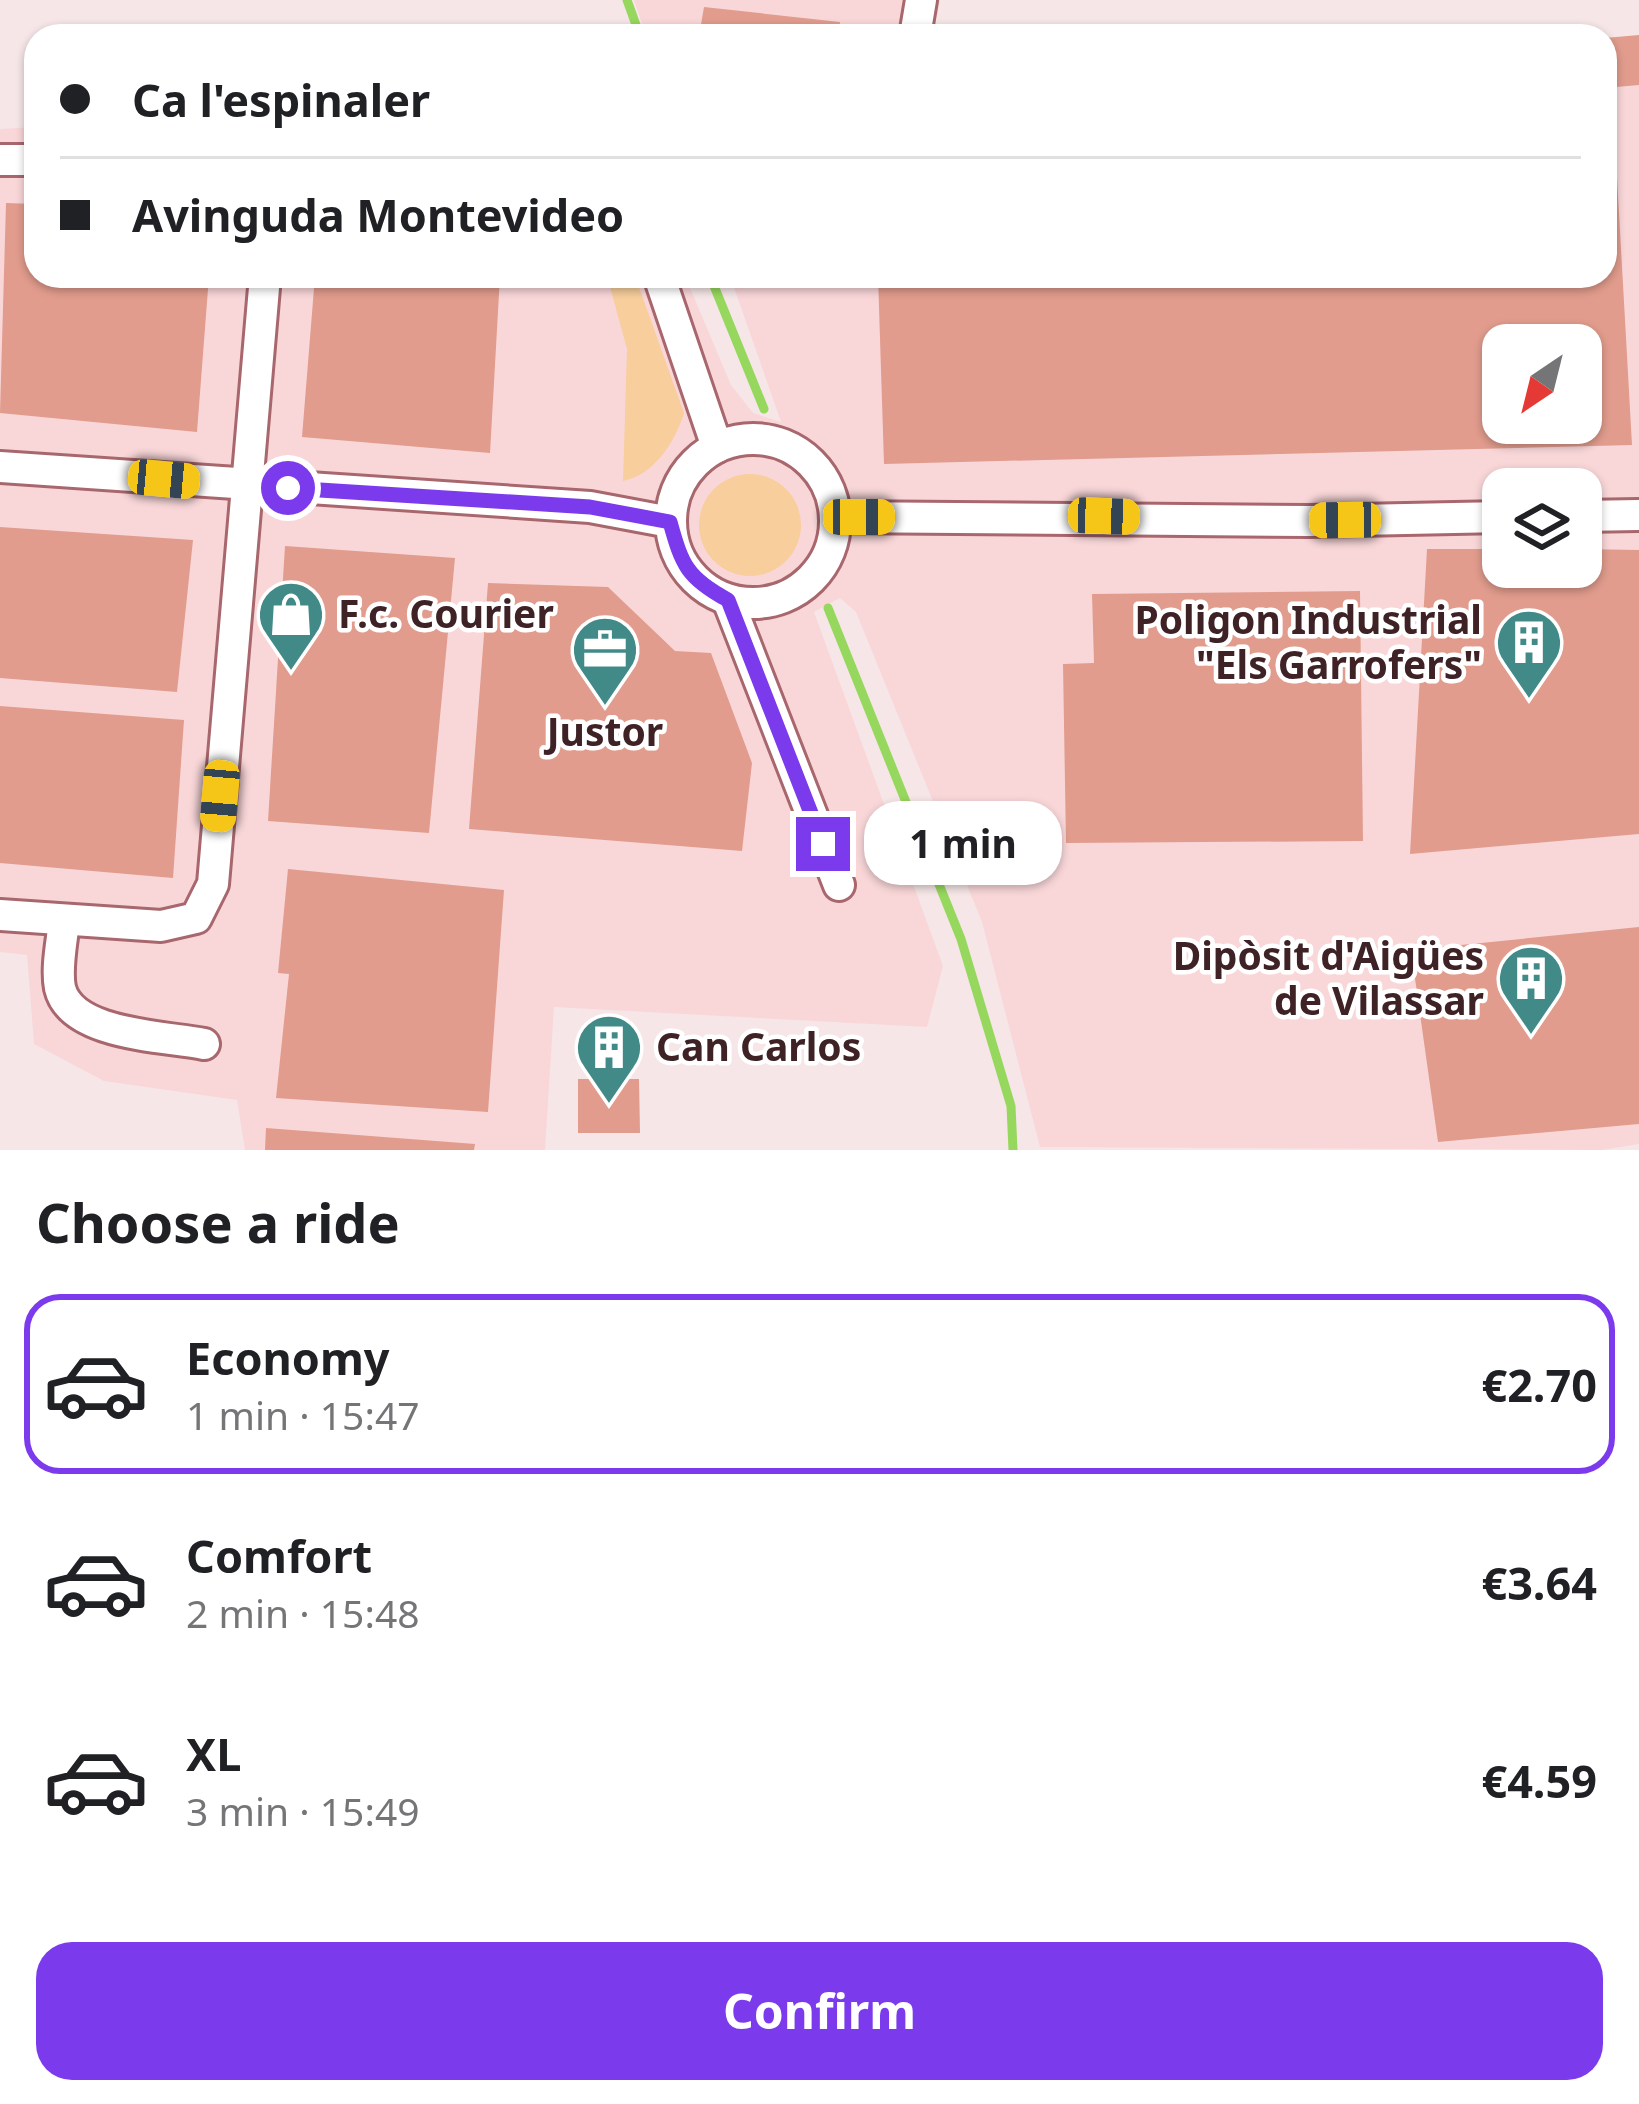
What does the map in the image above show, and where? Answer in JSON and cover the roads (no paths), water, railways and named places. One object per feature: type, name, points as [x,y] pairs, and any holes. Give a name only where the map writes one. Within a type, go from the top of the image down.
[{"type":"street","points":[[0,916],[161,926],[196,918],[213,884],[264,288]]},
{"type":"street","points":[[663,288],[717,446]]},
{"type":"street","points":[[756,438],[790,447],[813,465],[829,488],[835,517],[829,554],[802,588],[769,602],[728,600],[700,585],[681,562],[670,522],[673,498],[686,472],[717,446],[756,438]]},
{"type":"street","points":[[0,467],[590,507],[670,522]]},
{"type":"street","points":[[1602,516],[1639,515]]},
{"type":"street","points":[[835,517],[1309,521],[1482,517]]},
{"type":"street","points":[[728,600],[839,885]]},
{"type":"street","points":[[64,921],[60,986],[70,1009],[90,1023],[204,1044]]},
{"type":"waterway","points":[[627,0],[636,24]]},
{"type":"waterway","points":[[715,288],[764,409]]},
{"type":"waterway","points":[[828,608],[961,939],[1011,1106],[1013,1150]]},
{"type":"place","name":"F.c. Courier","points":[[291,673]]},
{"type":"place","name":"Poligon Industrial \"Els Garrofers\"","points":[[1529,701]]},
{"type":"place","name":"Justor","points":[[605,708]]},
{"type":"place","name":"Dipòsit d'Aigües de Vilassar","points":[[1531,1037]]},
{"type":"place","name":"Can Carlos","points":[[609,1106]]}]
